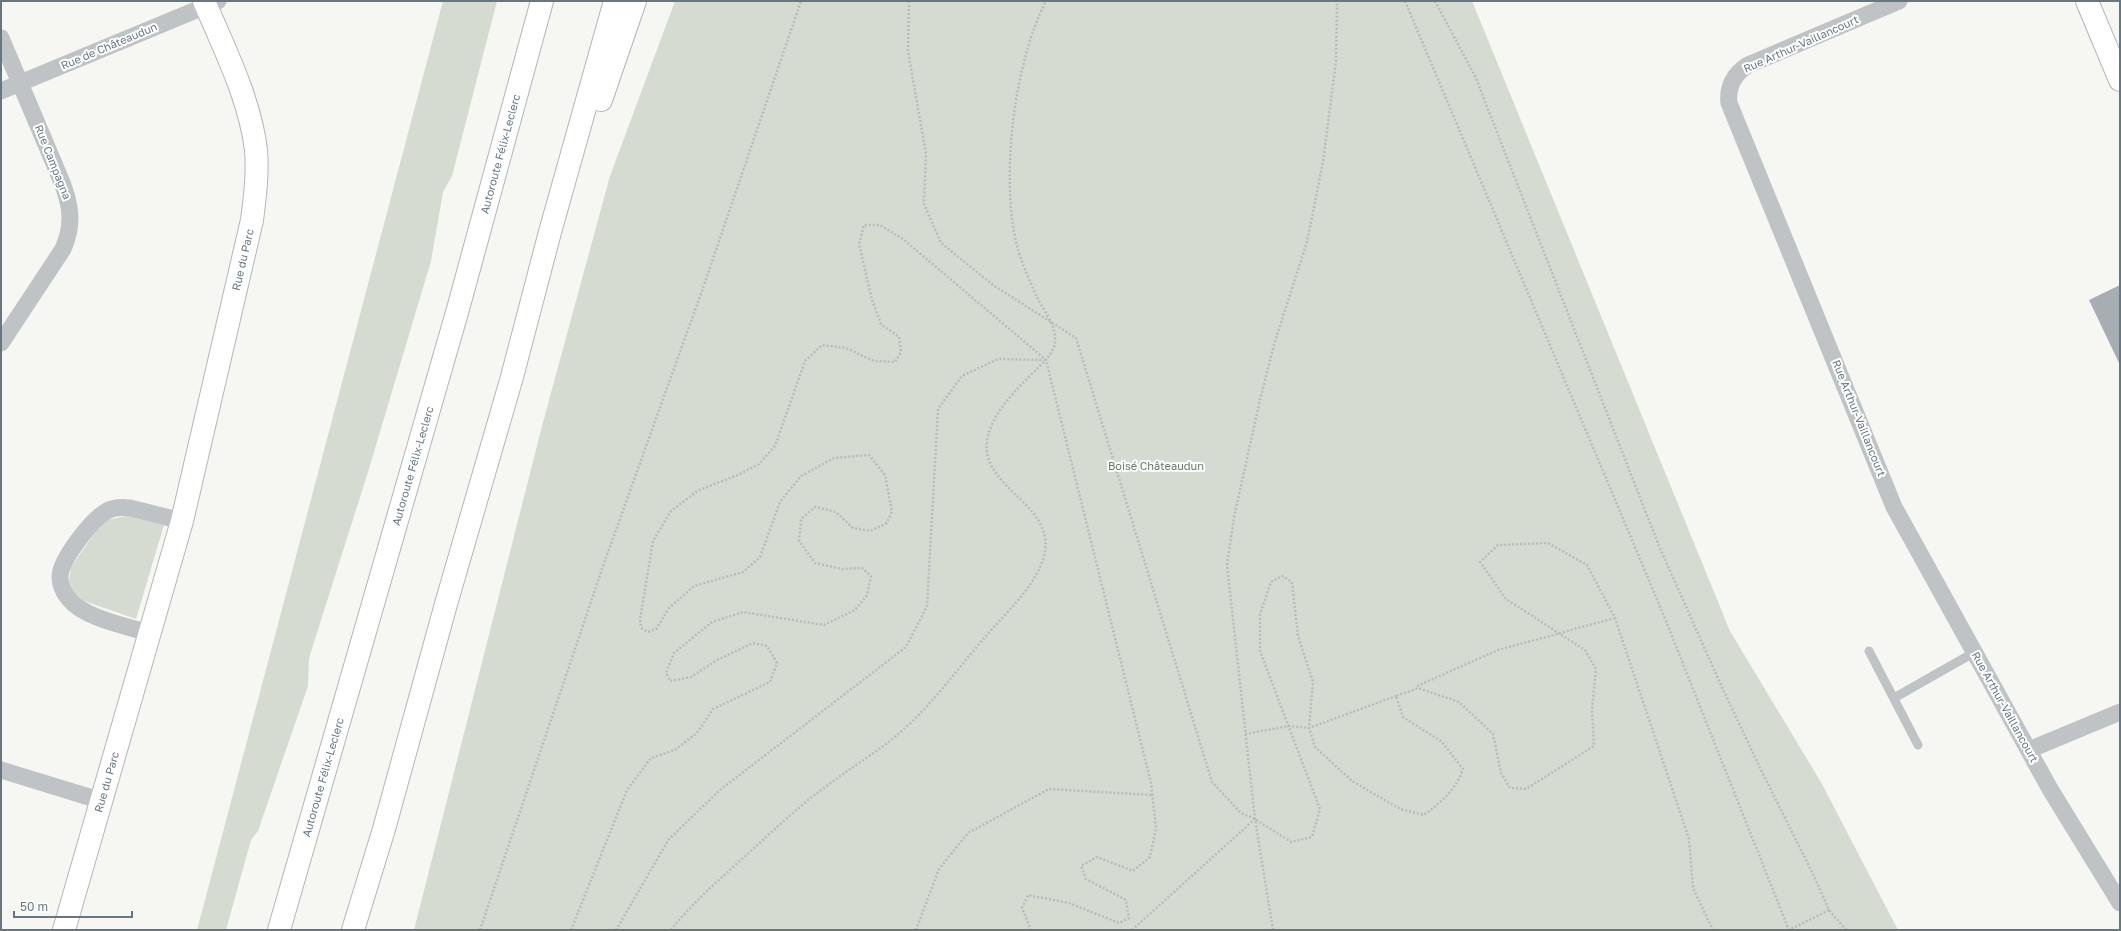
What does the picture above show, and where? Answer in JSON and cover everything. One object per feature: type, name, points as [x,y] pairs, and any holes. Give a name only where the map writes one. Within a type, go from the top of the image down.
[{"type":"main road","points":[[497,164],[530,1]]},
{"type":"main road","name":"Autoroute Félix-Leclerc","points":[[279,930],[458,309],[542,1]]},
{"type":"main road","points":[[353,930],[384,829],[431,657],[512,377],[561,192],[615,1]]},
{"type":"main road","points":[[561,192],[603,96],[635,1]]},
{"type":"main road","points":[[2087,1],[2120,80]]},
{"type":"main road","name":"Rue du Parc","points":[[64,930],[182,522],[247,244],[255,198],[256,151],[248,111],[209,3]]},
{"type":"street","name":"Rue Arthur-Vaillancourt","points":[[1900,1],[1748,65],[1739,72],[1732,81],[1728,92],[1729,104],[1894,507],[2050,789],[2120,903]]},
{"type":"street","name":"Rue de Châteaudun","points":[[1,92],[209,3]]},
{"type":"street","name":"Rue Campagna","points":[[1,38],[66,192],[70,203],[71,225],[68,236],[56,262],[1,343]]},
{"type":"street","points":[[149,633],[80,610],[69,600],[62,588],[60,576],[61,570],[67,558],[93,522],[108,510],[122,507],[130,508],[182,522]]},
{"type":"street","points":[[2029,750],[2120,712]]},
{"type":"street","points":[[1,770],[102,801]]},
{"type":"lane","points":[[1869,651],[1918,745]]},
{"type":"lane","points":[[1894,698],[1975,652]]},
{"type":"path","points":[[480,930],[603,566],[703,288],[801,1]]},
{"type":"path","points":[[909,1],[908,51],[926,154],[924,204],[926,211],[941,243],[993,285],[1049,319],[1076,338],[1212,782],[1241,813],[1255,819],[1291,842],[1312,837],[1320,809],[1260,652],[1260,614],[1271,582],[1282,576],[1292,582],[1298,636],[1312,682],[1309,728],[1315,746],[1352,780],[1400,809],[1424,815],[1441,803],[1458,783],[1463,769],[1442,742],[1403,717],[1396,696]]},
{"type":"path","points":[[671,930],[700,897],[806,801],[881,748],[907,726],[1034,578],[1043,559],[1046,545],[1045,533],[1032,510],[995,471],[989,460],[987,442],[991,428],[999,413],[1046,360],[1052,351],[1055,341],[1054,330],[1034,289],[1017,244],[1012,211],[1010,170],[1015,114],[1024,62],[1033,31],[1046,1]]},
{"type":"path","points":[[1272,930],[1255,819],[1227,565],[1234,517],[1260,400],[1275,342],[1307,242],[1323,162],[1336,62],[1337,1]]},
{"type":"path","points":[[1405,1],[1664,616],[1789,930],[1828,910]]},
{"type":"path","points":[[1435,1],[1475,76],[1659,546],[1726,696],[1813,874],[1828,910],[1846,930]]},
{"type":"path","points":[[571,930],[627,790],[651,758],[675,750],[697,733],[713,709],[770,682],[777,663],[767,646],[753,643],[717,660],[691,677],[670,681],[666,672],[674,653],[712,622],[743,612],[824,625],[855,610],[867,595],[872,576],[862,568],[842,569],[814,563],[799,541],[801,519],[815,507],[836,512],[853,528],[870,531],[887,523],[892,511],[885,475],[869,455],[834,458],[801,476],[780,502],[760,557],[743,572],[694,586],[669,608],[656,629],[648,632],[641,628],[640,619],[653,541],[670,511],[699,490],[738,475],[759,464],[775,446],[805,361],[822,345],[846,348],[874,361],[895,362],[901,352],[899,337],[881,324],[872,300],[859,244],[864,225],[880,225],[903,239],[1046,360],[1152,795],[1156,828],[1150,857],[1133,871],[1097,857],[1081,866],[1086,879],[1126,900],[1129,918],[1119,922],[1069,902],[1028,895],[1022,908],[1031,930]]},
{"type":"path","points":[[616,930],[669,839],[720,790],[906,647],[927,606],[938,409],[962,376],[998,359],[1046,360]]},
{"type":"path","points":[[1245,734],[1289,726],[1309,728],[1418,688],[1459,702],[1493,734],[1500,774],[1510,788],[1526,789],[1594,746],[1592,709],[1596,669],[1585,650],[1506,599],[1480,562],[1498,545],[1548,543],[1587,565],[1615,618],[1689,839],[1693,888],[1713,930]]},
{"type":"path","points":[[1396,696],[1498,650],[1615,618]]},
{"type":"path","points":[[916,930],[939,869],[968,833],[1049,789],[1152,795]]},
{"type":"path","points":[[1132,930],[1255,819]]},
{"type":"green space","points":[[443,1],[497,1],[452,176],[443,192],[431,261],[368,472],[309,658],[308,686],[258,831],[251,840],[226,930],[197,930]]},
{"type":"green space","name":"Boisé Châteaudun","points":[[675,1],[1472,1],[1730,631],[1822,784],[1898,930],[414,930],[542,426],[610,176]]},
{"type":"green space","points":[[126,516],[164,525],[136,619],[84,601],[73,592],[69,581],[71,567],[98,528],[107,520]]},
{"type":"building","points":[[2120,285],[2120,365],[2089,300]]}]
